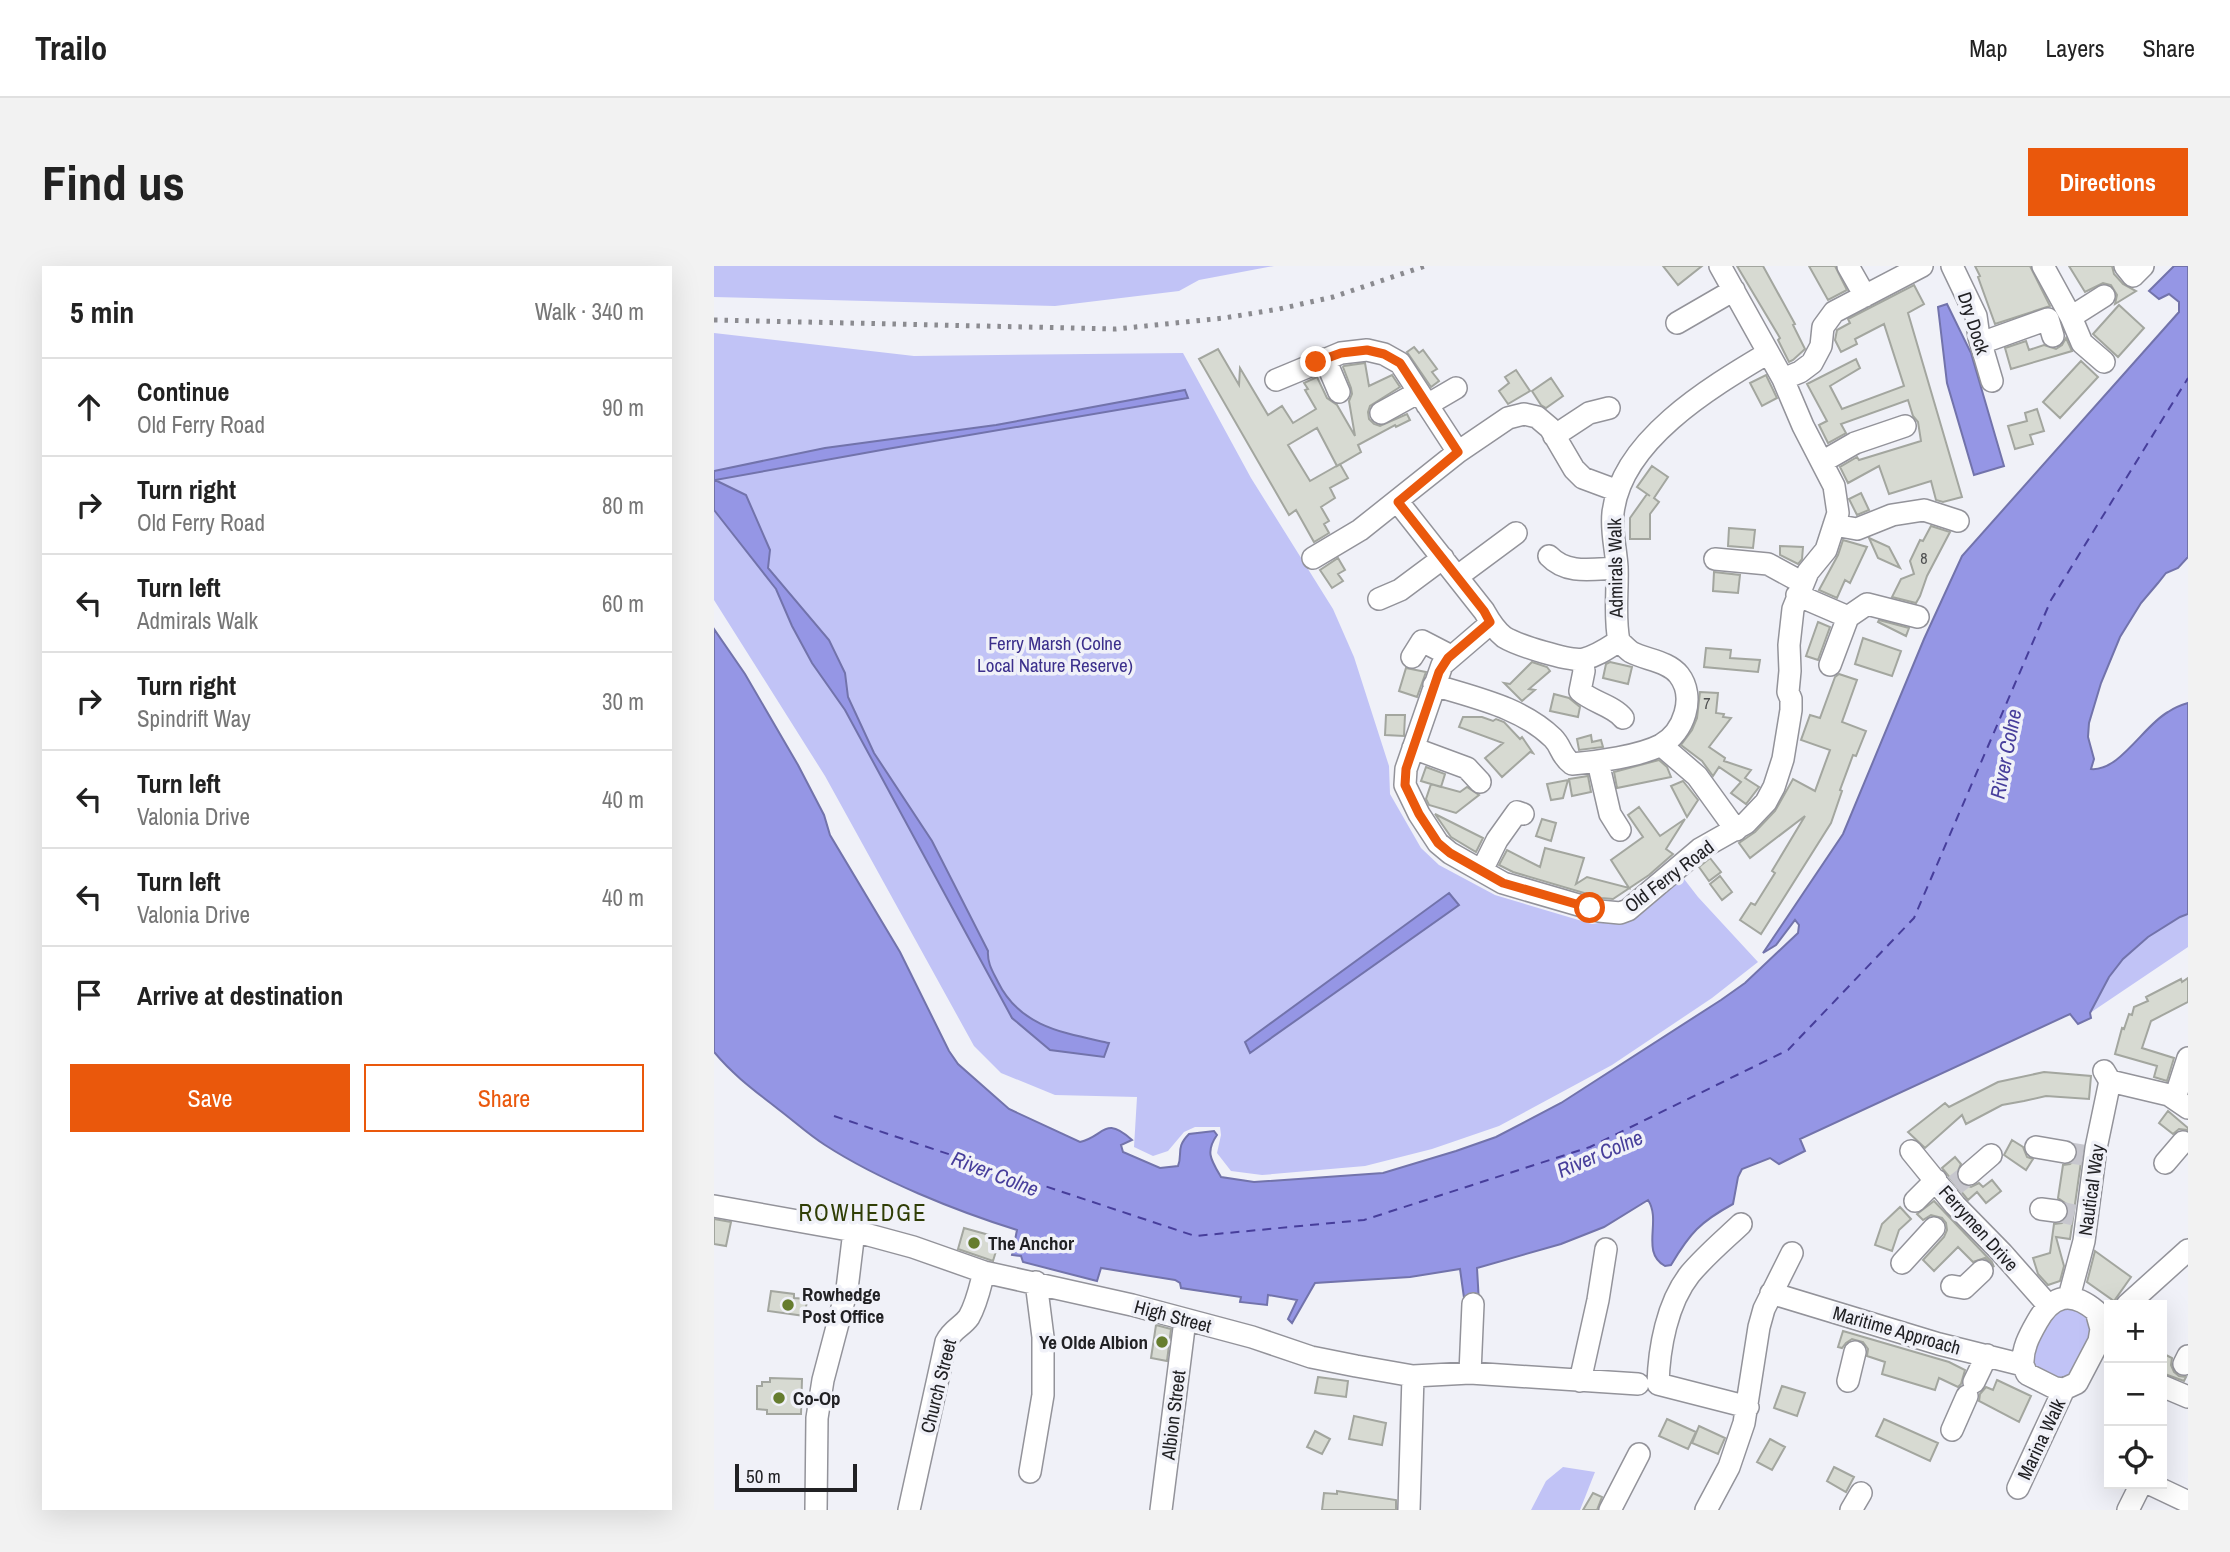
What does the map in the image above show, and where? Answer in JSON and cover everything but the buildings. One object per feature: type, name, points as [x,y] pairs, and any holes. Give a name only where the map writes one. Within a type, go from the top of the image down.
[{"type":"street","name":"Old Ferry Road","points":[[1490,622],[1443,665],[1406,769],[1405,785],[1419,814],[1438,843],[1460,860],[1514,887],[1599,911],[1620,913],[1628,910],[1700,849],[1736,830],[1766,802],[1783,759],[1791,709],[1788,692],[1790,621],[1800,589],[1826,550],[1838,513],[1834,486],[1803,426],[1783,379],[1720,266]]},
{"type":"street","points":[[1848,266],[1865,296]]},
{"type":"street","points":[[1783,379],[1812,363],[1821,346],[1823,327],[1834,312],[1922,266]]},
{"type":"street","name":"Dry Dock","points":[[1952,266],[1976,316],[1992,381]]},
{"type":"street","points":[[2043,266],[2082,343],[2104,362]]},
{"type":"street","points":[[1677,323],[1734,290]]},
{"type":"street","points":[[2071,317],[2104,296]]},
{"type":"street","points":[[1981,343],[2048,319],[2053,336]]},
{"type":"street","points":[[1276,380],[1325,359],[1354,351],[1367,350],[1384,354],[1400,363],[1458,452]]},
{"type":"street","name":"Admirals Walk","points":[[1582,660],[1619,641],[1616,629],[1617,568],[1612,532],[1618,491],[1630,468],[1667,422],[1708,389],[1768,353]]},
{"type":"street","points":[[1325,359],[1339,392]]},
{"type":"street","points":[[1381,413],[1456,388]]},
{"type":"street","points":[[1554,436],[1588,413],[1609,408]]},
{"type":"street","points":[[1313,558],[1345,552],[1398,502],[1458,452],[1508,418],[1524,414],[1545,423],[1583,478],[1618,491]]},
{"type":"street","points":[[1822,462],[1854,443],[1905,426]]},
{"type":"street","points":[[1398,502],[1500,633],[1512,640],[1582,660],[1584,671],[1580,691],[1587,698],[1619,713],[1623,719]]},
{"type":"street","points":[[1834,525],[1857,528],[1900,513],[1924,510],[1958,521]]},
{"type":"street","points":[[1458,576],[1516,533]]},
{"type":"street","points":[[1549,556],[1555,562],[1575,570],[1617,568]]},
{"type":"street","points":[[1379,599],[1400,590],[1443,558]]},
{"type":"street","points":[[1715,559],[1768,565],[1800,589],[1848,617]]},
{"type":"street","points":[[1830,665],[1848,617],[1867,604],[1918,617]]},
{"type":"street","points":[[1412,657],[1422,641],[1451,656]]},
{"type":"street","points":[[1434,685],[1511,709],[1555,740],[1563,758],[1572,764],[1598,762],[1661,745],[1670,738],[1688,707],[1685,687],[1678,674],[1667,666],[1630,652],[1619,641]]},
{"type":"street","points":[[1661,745],[1697,776],[1736,830]]},
{"type":"street","points":[[1413,748],[1467,768],[1480,782]]},
{"type":"street","points":[[1598,762],[1610,814],[1620,830]]},
{"type":"street","points":[[1482,870],[1497,840],[1517,812],[1523,814]]},
{"type":"street","points":[[2182,1103],[2188,1058]]},
{"type":"street","name":"Nautical Way","points":[[2069,1297],[2084,1241],[2065,1213],[2107,1075],[2182,1103]]},
{"type":"street","points":[[2165,1163],[2183,1142]]},
{"type":"street","points":[[2036,1147],[2085,1153]]},
{"type":"street","name":"Ferrymen Drive","points":[[1911,1151],[1949,1197],[1993,1261],[2048,1305]]},
{"type":"street","points":[[1902,1263],[1949,1197],[1991,1155]]},
{"type":"street","points":[[1915,1201],[1949,1197]]},
{"type":"street","name":"High Street","points":[[714,1206],[854,1231],[913,1247],[984,1272],[1132,1305],[1311,1357],[1413,1376],[1470,1373],[1638,1384]]},
{"type":"street","points":[[1741,1224],[1690,1275],[1675,1298],[1659,1358],[1658,1384],[1748,1407]]},
{"type":"street","points":[[816,1510],[817,1418],[822,1380],[846,1289],[854,1231]]},
{"type":"street","points":[[1580,1381],[1606,1249]]},
{"type":"street","points":[[2133,1300],[2188,1250]]},
{"type":"street","points":[[1706,1510],[1729,1467],[1748,1407],[1759,1327],[1771,1293],[1792,1253]]},
{"type":"street","points":[[1952,1286],[1964,1288],[1993,1261]]},
{"type":"street","name":"Church Street","points":[[909,1510],[946,1342],[951,1332],[968,1319],[984,1272]]},
{"type":"street","points":[[1030,1472],[1043,1395],[1043,1337],[1036,1282]]},
{"type":"street","name":"Maritime Approach","points":[[1771,1293],[1860,1337],[1939,1344],[1987,1355],[2023,1365],[2027,1374],[2054,1388],[2064,1389]]},
{"type":"street","points":[[2023,1365],[2023,1353],[2030,1334],[2048,1305],[2069,1297],[2089,1305],[2104,1317],[2099,1340],[2100,1360],[2077,1383],[2064,1389]]},
{"type":"street","points":[[1470,1373],[1473,1304]]},
{"type":"street","name":"Albion Street","points":[[1161,1510],[1185,1320]]},
{"type":"street","points":[[1848,1381],[1860,1337]]},
{"type":"street","points":[[1952,1430],[1987,1355]]},
{"type":"street","points":[[1409,1510],[1413,1376]]},
{"type":"street","name":"Marina Walk","points":[[2018,1488],[2064,1389]]},
{"type":"street","points":[[1610,1510],[1639,1454]]},
{"type":"street","points":[[2128,1510],[2138,1489]]},
{"type":"street","points":[[2160,1489],[2186,1502]]},
{"type":"green space","points":[[714,266],[1274,266],[1199,280],[1179,291],[1055,306],[714,297]]},
{"type":"green space","name":"Ferry Marsh (Colne Local Nature Reserve)","points":[[714,333],[914,356],[1183,353],[1251,478],[1333,609],[1354,657],[1389,766],[1390,794],[1421,848],[1439,865],[1495,895],[1592,924],[1625,919],[1681,875],[1758,962],[1712,998],[1612,1065],[1499,1126],[1432,1149],[1365,1166],[1262,1175],[1231,1171],[1217,1153],[1220,1127],[1195,1127],[1184,1132],[1168,1151],[1153,1156],[1134,1147],[1137,1097],[1055,1095],[1001,1073],[974,1046],[825,776],[714,600]],"holes":[[[1449,894],[1458,905],[1249,1052],[1245,1042]]]},
{"type":"green space","points":[[2188,825],[2188,947],[2090,1013],[2091,1018],[2078,1024],[2071,1014],[2060,1018]]},
{"type":"green space","points":[[2065,1305],[2087,1313],[2092,1331],[2072,1373],[2059,1379],[2036,1370],[2032,1352],[2047,1319]]},
{"type":"green space","points":[[1563,1467],[1595,1472],[1580,1510],[1531,1510],[1546,1481]]},
{"type":"water","name":"River Colne","points":[[2174,266],[2188,266],[2188,557],[2178,568],[2166,573],[2141,603],[2120,637],[2101,683],[2089,723],[2088,737],[2094,759],[2091,769],[2101,768],[2121,756],[2159,718],[2188,703],[2188,914],[2148,937],[2123,959],[2109,977],[2090,1013],[2091,1018],[2078,1024],[2070,1014],[1800,1139],[1805,1151],[1779,1164],[1770,1158],[1742,1169],[1733,1204],[1697,1229],[1671,1265],[1665,1266],[1654,1253],[1652,1208],[1648,1200],[1604,1227],[1561,1244],[1477,1268],[1479,1303],[1465,1305],[1460,1269],[1410,1277],[1315,1283],[1292,1323],[1288,1319],[1297,1300],[1268,1295],[1267,1305],[1240,1302],[1241,1297],[1181,1288],[1180,1283],[1175,1280],[1101,1268],[1097,1281],[1023,1262],[1021,1256],[1012,1255],[1017,1230],[918,1194],[846,1158],[813,1137],[753,1089],[714,1052],[714,629],[745,674],[798,765],[824,815],[830,835],[900,952],[949,1051],[958,1064],[1009,1109],[1080,1142],[1105,1129],[1116,1129],[1132,1140],[1121,1145],[1123,1152],[1160,1168],[1178,1166],[1181,1147],[1189,1134],[1214,1131],[1217,1135],[1210,1151],[1214,1166],[1221,1177],[1254,1182],[1383,1173],[1496,1137],[1561,1103],[1745,983],[1798,933],[1799,925],[1795,920],[1776,945],[1763,953],[1843,834],[1924,639],[1962,556],[2179,312],[2179,302],[2169,294],[2159,299],[2149,291]]},
{"type":"water","points":[[1947,304],[1971,353],[2004,466],[1974,475],[1947,383],[1938,307]]},
{"type":"water","points":[[1185,390],[1188,398],[715,480],[746,495],[770,550],[768,568],[829,640],[845,673],[848,697],[874,753],[932,841],[988,951],[988,960],[1007,997],[1018,1009],[1045,1026],[1109,1043],[1104,1057],[1050,1050],[1012,1018],[845,710],[812,663],[776,589],[714,510],[714,471],[825,448],[996,425]]},
{"type":"water","points":[[1449,893],[1459,905],[1250,1053],[1245,1042]]},
{"type":"ferry route","points":[[834,1116],[1195,1236],[1364,1220],[1590,1147],[1788,1050],[1914,918],[2051,600],[2188,378]]},
{"type":"tunnel","points":[[2065,1152],[2083,1155]]},
{"type":"tunnel","points":[[1955,1185],[1969,1174]]},
{"type":"tunnel","points":[[2056,1211],[2074,1215]]},
{"type":"railway","points":[[714,320],[1116,329],[1224,318],[1279,309],[1333,297],[1425,266]]},
{"type":"place","name":"The Anchor","points":[[974,1243]]},
{"type":"place","name":"Rowhedge Post Office","points":[[788,1305]]},
{"type":"place","name":"Ye Olde Albion","points":[[1162,1342]]},
{"type":"place","name":"Co-Op","points":[[779,1398]]},
{"type":"district","name":"ROWHEDGE","points":[[863,1213]]},
{"type":"route","points":[[1316,362],[1341,353],[1367,350],[1384,354],[1400,363],[1458,452],[1398,502],[1490,622],[1448,658],[1439,672],[1406,769],[1405,785],[1419,814],[1438,843],[1460,860],[1503,883],[1590,908]]}]
